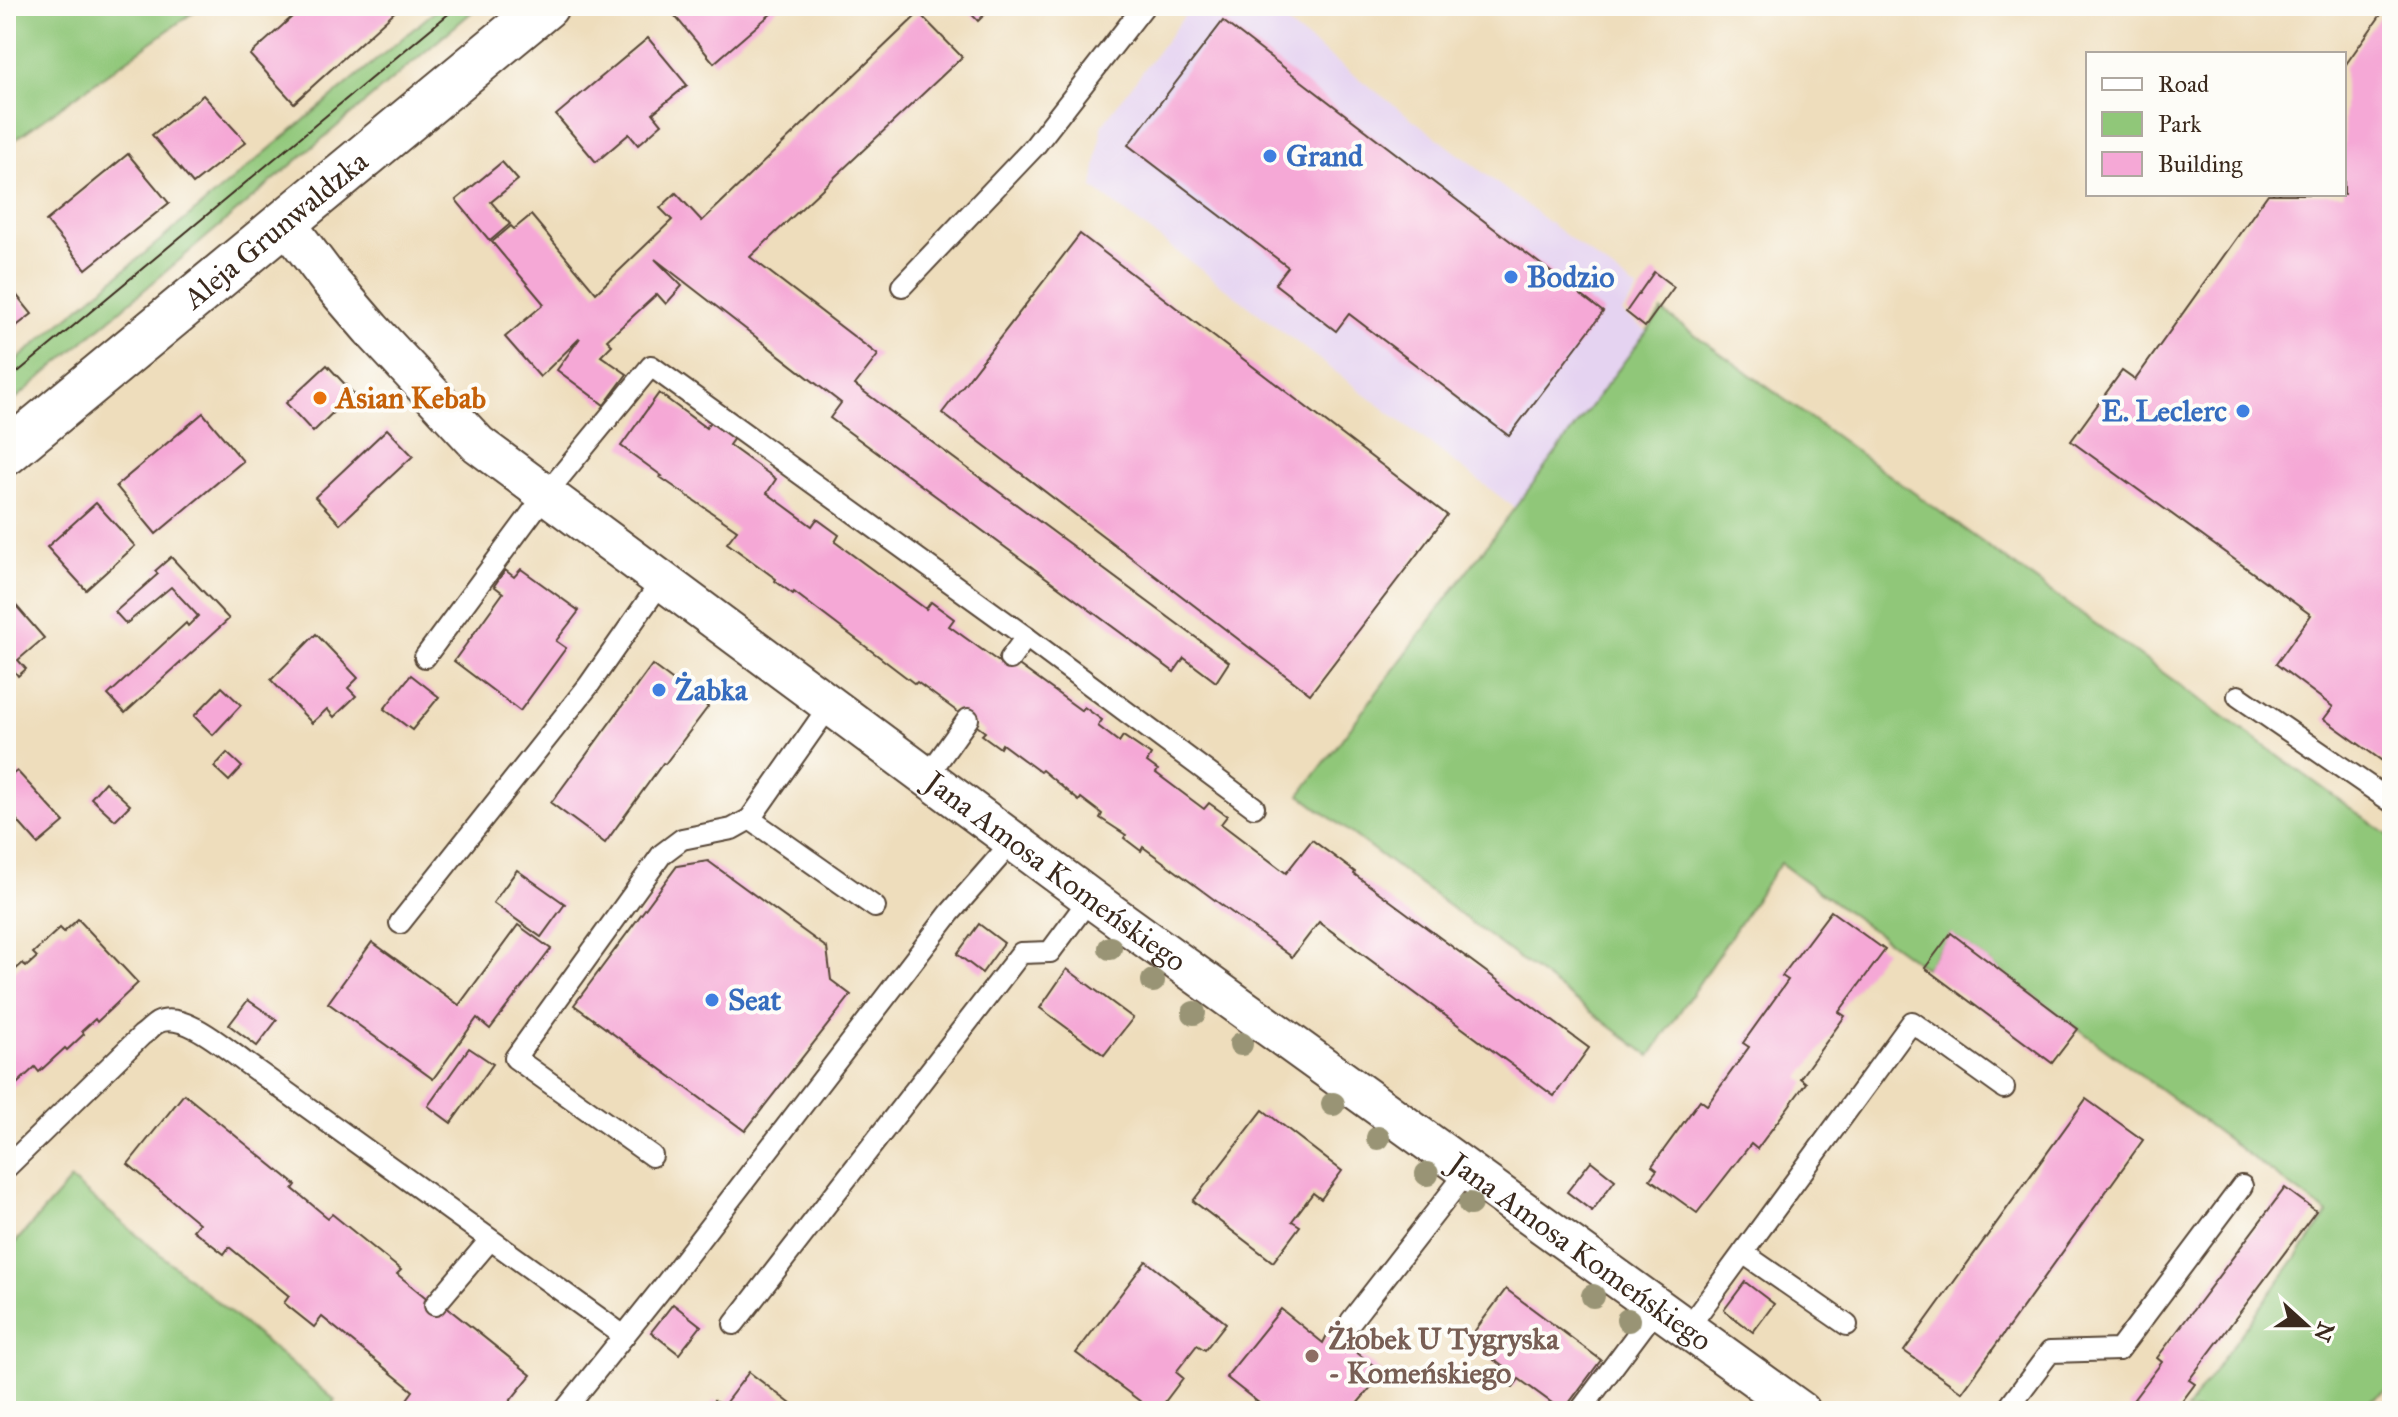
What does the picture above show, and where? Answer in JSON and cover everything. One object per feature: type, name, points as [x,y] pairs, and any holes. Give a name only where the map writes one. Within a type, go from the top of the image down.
[{"type":"main road","name":"Aleja Grunwaldzka","points":[[6,453],[546,6]]},
{"type":"street","name":"Jana Amosa Komeńskiego","points":[[286,223],[343,296],[478,444],[1090,898],[1801,1411]]},
{"type":"lane","points":[[902,286],[1034,147],[1144,6]]},
{"type":"lane","points":[[425,657],[545,495],[651,366],[1026,637],[1254,807]]},
{"type":"lane","points":[[400,923],[589,685],[661,582]]},
{"type":"lane","points":[[1010,659],[1026,637]]},
{"type":"lane","points":[[2238,696],[2392,802]]},
{"type":"lane","points":[[652,1156],[515,1058],[662,854],[682,839],[732,829],[750,819],[830,705]]},
{"type":"lane","points":[[926,778],[968,719]]},
{"type":"lane","points":[[750,819],[875,907]]},
{"type":"lane","points":[[564,1411],[950,913],[1013,841]]},
{"type":"lane","points":[[734,1324],[1021,953],[1050,952],[1090,898]]},
{"type":"lane","points":[[6,1168],[142,1035],[157,1023],[172,1020],[185,1023],[216,1042],[624,1336]]},
{"type":"lane","points":[[1580,1411],[1743,1253],[1912,1022],[2004,1088]]},
{"type":"lane","points":[[1351,1321],[1467,1172]]},
{"type":"lane","points":[[2006,1411],[2050,1352],[2119,1350],[2242,1186]]},
{"type":"lane","points":[[435,1305],[490,1240]]},
{"type":"lane","points":[[1743,1253],[1847,1325]]},
{"type":"shaded area","points":[[1192,6],[1288,6],[1279,18],[1638,290],[1622,313],[1647,331],[1515,508],[1093,188],[1102,125]]},
{"type":"green space","points":[[6,6],[202,6],[6,146]]},
{"type":"green space","points":[[441,6],[479,6],[6,407],[6,369]]},
{"type":"green space","points":[[1662,311],[2392,838],[2392,1388],[2350,1411],[2185,1411],[2328,1214],[1951,934],[1925,968],[1780,863],[1650,1056],[1300,795]]},
{"type":"green space","points":[[71,1180],[335,1400],[327,1411],[6,1411],[6,1253]]},
{"type":"building","points":[[304,6],[401,6],[294,103],[250,55]]},
{"type":"building","points":[[685,6],[780,6],[714,63],[674,15]]},
{"type":"building","points":[[964,6],[993,6],[978,21]]},
{"type":"building","name":"E. Leclerc","points":[[2387,6],[2392,6],[2392,768],[2324,719],[2333,707],[2276,664],[2311,615],[2071,441],[2122,371],[2135,380],[2267,196],[2346,196],[2346,64]]},
{"type":"building","points":[[919,13],[962,57],[750,257],[878,355],[855,385],[1229,662],[1216,682],[1184,658],[1174,672],[830,418],[841,403],[655,259],[682,286],[666,304],[657,294],[607,340],[612,345],[601,356],[627,374],[604,405],[557,370],[580,338],[540,377],[505,337],[544,304],[492,242],[511,226],[514,229],[531,215],[596,293],[672,220],[660,208],[676,193],[702,221]]},
{"type":"building","points":[[1223,21],[1603,312],[1509,436],[1349,314],[1336,331],[1275,284],[1288,267],[1128,145]]},
{"type":"building","points":[[648,38],[687,85],[653,113],[662,124],[638,145],[629,134],[596,162],[556,115]]},
{"type":"building","points":[[203,95],[246,142],[193,184],[152,135]]},
{"type":"building","points":[[128,154],[169,203],[86,269],[46,221]]},
{"type":"building","points":[[502,162],[518,180],[491,202],[510,224],[490,241],[456,200]]},
{"type":"building","points":[[1080,234],[1447,515],[1310,694],[942,413]]},
{"type":"building","points":[[1654,272],[1674,287],[1645,327],[1626,312]]},
{"type":"building","points":[[6,282],[32,314],[6,334]]},
{"type":"building","name":"Asian Kebab","points":[[327,365],[353,393],[313,432],[286,403]]},
{"type":"building","points":[[659,393],[706,428],[711,421],[734,438],[729,445],[776,479],[767,493],[812,526],[817,519],[839,535],[835,542],[926,609],[931,602],[954,619],[949,626],[999,662],[1005,655],[1082,711],[1084,707],[1102,720],[1098,726],[1119,742],[1123,736],[1151,755],[1147,762],[1158,770],[1156,773],[1204,809],[1209,803],[1227,816],[1221,824],[1286,873],[1312,840],[1589,1048],[1554,1096],[1319,922],[1292,957],[1143,847],[1141,851],[1124,838],[1126,835],[1100,818],[1102,814],[1081,798],[1079,801],[1042,770],[1040,772],[1002,744],[1000,748],[982,735],[985,732],[775,581],[727,543],[737,530],[621,446]]},
{"type":"building","points":[[203,413],[243,461],[156,534],[116,486]]},
{"type":"building","points":[[387,429],[413,456],[340,524],[315,497]]},
{"type":"building","points":[[96,503],[135,546],[86,590],[47,547]]},
{"type":"building","points":[[171,557],[229,619],[125,713],[108,695],[186,623],[188,626],[198,616],[171,587],[126,624],[115,612],[158,574],[155,571]]},
{"type":"building","points":[[521,569],[579,611],[556,641],[566,648],[520,711],[454,661],[503,593],[494,586],[505,570],[514,577]]},
{"type":"building","points":[[6,594],[44,638],[18,660],[26,669],[18,676],[15,672],[6,679]]},
{"type":"building","points":[[316,634],[358,678],[348,688],[356,696],[334,717],[327,709],[312,723],[271,680]]},
{"type":"building","points":[[652,665],[708,707],[605,843],[551,803]]},
{"type":"building","points":[[411,675],[439,697],[412,730],[384,709]]},
{"type":"building","points":[[222,687],[241,705],[213,735],[194,716]]},
{"type":"building","points":[[227,753],[242,767],[229,781],[214,767]]},
{"type":"building","points":[[17,771],[64,822],[38,844],[6,808],[6,779]]},
{"type":"building","points":[[105,782],[130,805],[115,820],[91,798]]},
{"type":"building","name":"Seat","points":[[708,861],[827,948],[831,980],[851,995],[745,1131],[574,1005],[677,866]]},
{"type":"building","points":[[517,870],[565,904],[541,937],[493,903]]},
{"type":"building","points":[[1831,911],[1885,950],[1839,1012],[1845,1016],[1800,1078],[1806,1083],[1757,1149],[1751,1144],[1697,1213],[1650,1179],[1657,1170],[1652,1166],[1700,1100],[1707,1105],[1749,1047],[1743,1043],[1788,980],[1782,976]]},
{"type":"building","points":[[78,919],[138,983],[97,1022],[95,1019],[82,1031],[84,1034],[67,1050],[65,1048],[39,1072],[35,1067],[6,1094],[6,978],[23,963],[26,967],[37,957],[33,953],[60,928],[64,932]]},
{"type":"building","points":[[979,924],[1004,943],[982,973],[957,954]]},
{"type":"building","points":[[518,925],[551,949],[490,1029],[477,1018],[433,1079],[328,1003],[372,942],[459,1005]]},
{"type":"building","points":[[1951,933],[2078,1029],[2052,1063],[1925,968]]},
{"type":"building","points":[[1067,969],[1133,1018],[1104,1055],[1040,1008]]},
{"type":"building","points":[[248,1000],[277,1020],[257,1046],[229,1025]]},
{"type":"building","points":[[469,1048],[493,1064],[451,1123],[428,1106]]},
{"type":"building","points":[[184,1094],[296,1185],[293,1189],[328,1218],[332,1214],[401,1270],[397,1274],[435,1305],[445,1306],[531,1375],[502,1411],[408,1411],[402,1406],[413,1391],[322,1317],[314,1327],[284,1303],[289,1296],[229,1247],[224,1254],[193,1230],[199,1223],[128,1164]]},
{"type":"building","points":[[2086,1099],[2143,1140],[1962,1392],[1904,1351]]},
{"type":"building","points":[[1263,1110],[1342,1171],[1321,1199],[1313,1193],[1292,1221],[1300,1226],[1273,1262],[1193,1201]]},
{"type":"building","points":[[1591,1161],[1615,1180],[1592,1211],[1567,1192]]},
{"type":"building","points":[[2285,1188],[2316,1211],[2189,1380],[2195,1384],[2175,1411],[2133,1411],[2128,1407],[2162,1362],[2157,1358]]},
{"type":"building","points":[[1146,1261],[1226,1323],[1205,1350],[1197,1345],[1176,1372],[1183,1378],[1158,1411],[1153,1411],[1076,1353]]},
{"type":"building","points":[[1745,1282],[1774,1304],[1753,1332],[1724,1310]]},
{"type":"building","points":[[1506,1289],[1601,1360],[1563,1411],[1519,1379],[1513,1387],[1505,1381],[1511,1373],[1468,1340]]},
{"type":"building","points":[[673,1304],[701,1326],[679,1354],[651,1332]]},
{"type":"building","points":[[1281,1309],[1323,1343],[1329,1331],[1383,1373],[1351,1411],[1269,1411],[1226,1377]]},
{"type":"building","points":[[749,1372],[795,1407],[793,1411],[713,1411],[709,1408],[714,1400],[723,1406]]},
{"type":"tram line","points":[[6,382],[458,6]]},
{"type":"place","name":"Grand","points":[[1270,156]]},
{"type":"place","name":"Bodzio","points":[[1511,277]]},
{"type":"place","name":"Asian Kebab","points":[[320,398]]},
{"type":"place","name":"E. Leclerc","points":[[2243,411]]},
{"type":"place","name":"Żabka","points":[[659,690]]},
{"type":"place","name":"Seat","points":[[712,1000]]},
{"type":"place","name":"Żłobek U Tygryska - Komeńskiego","points":[[1312,1356]]}]
